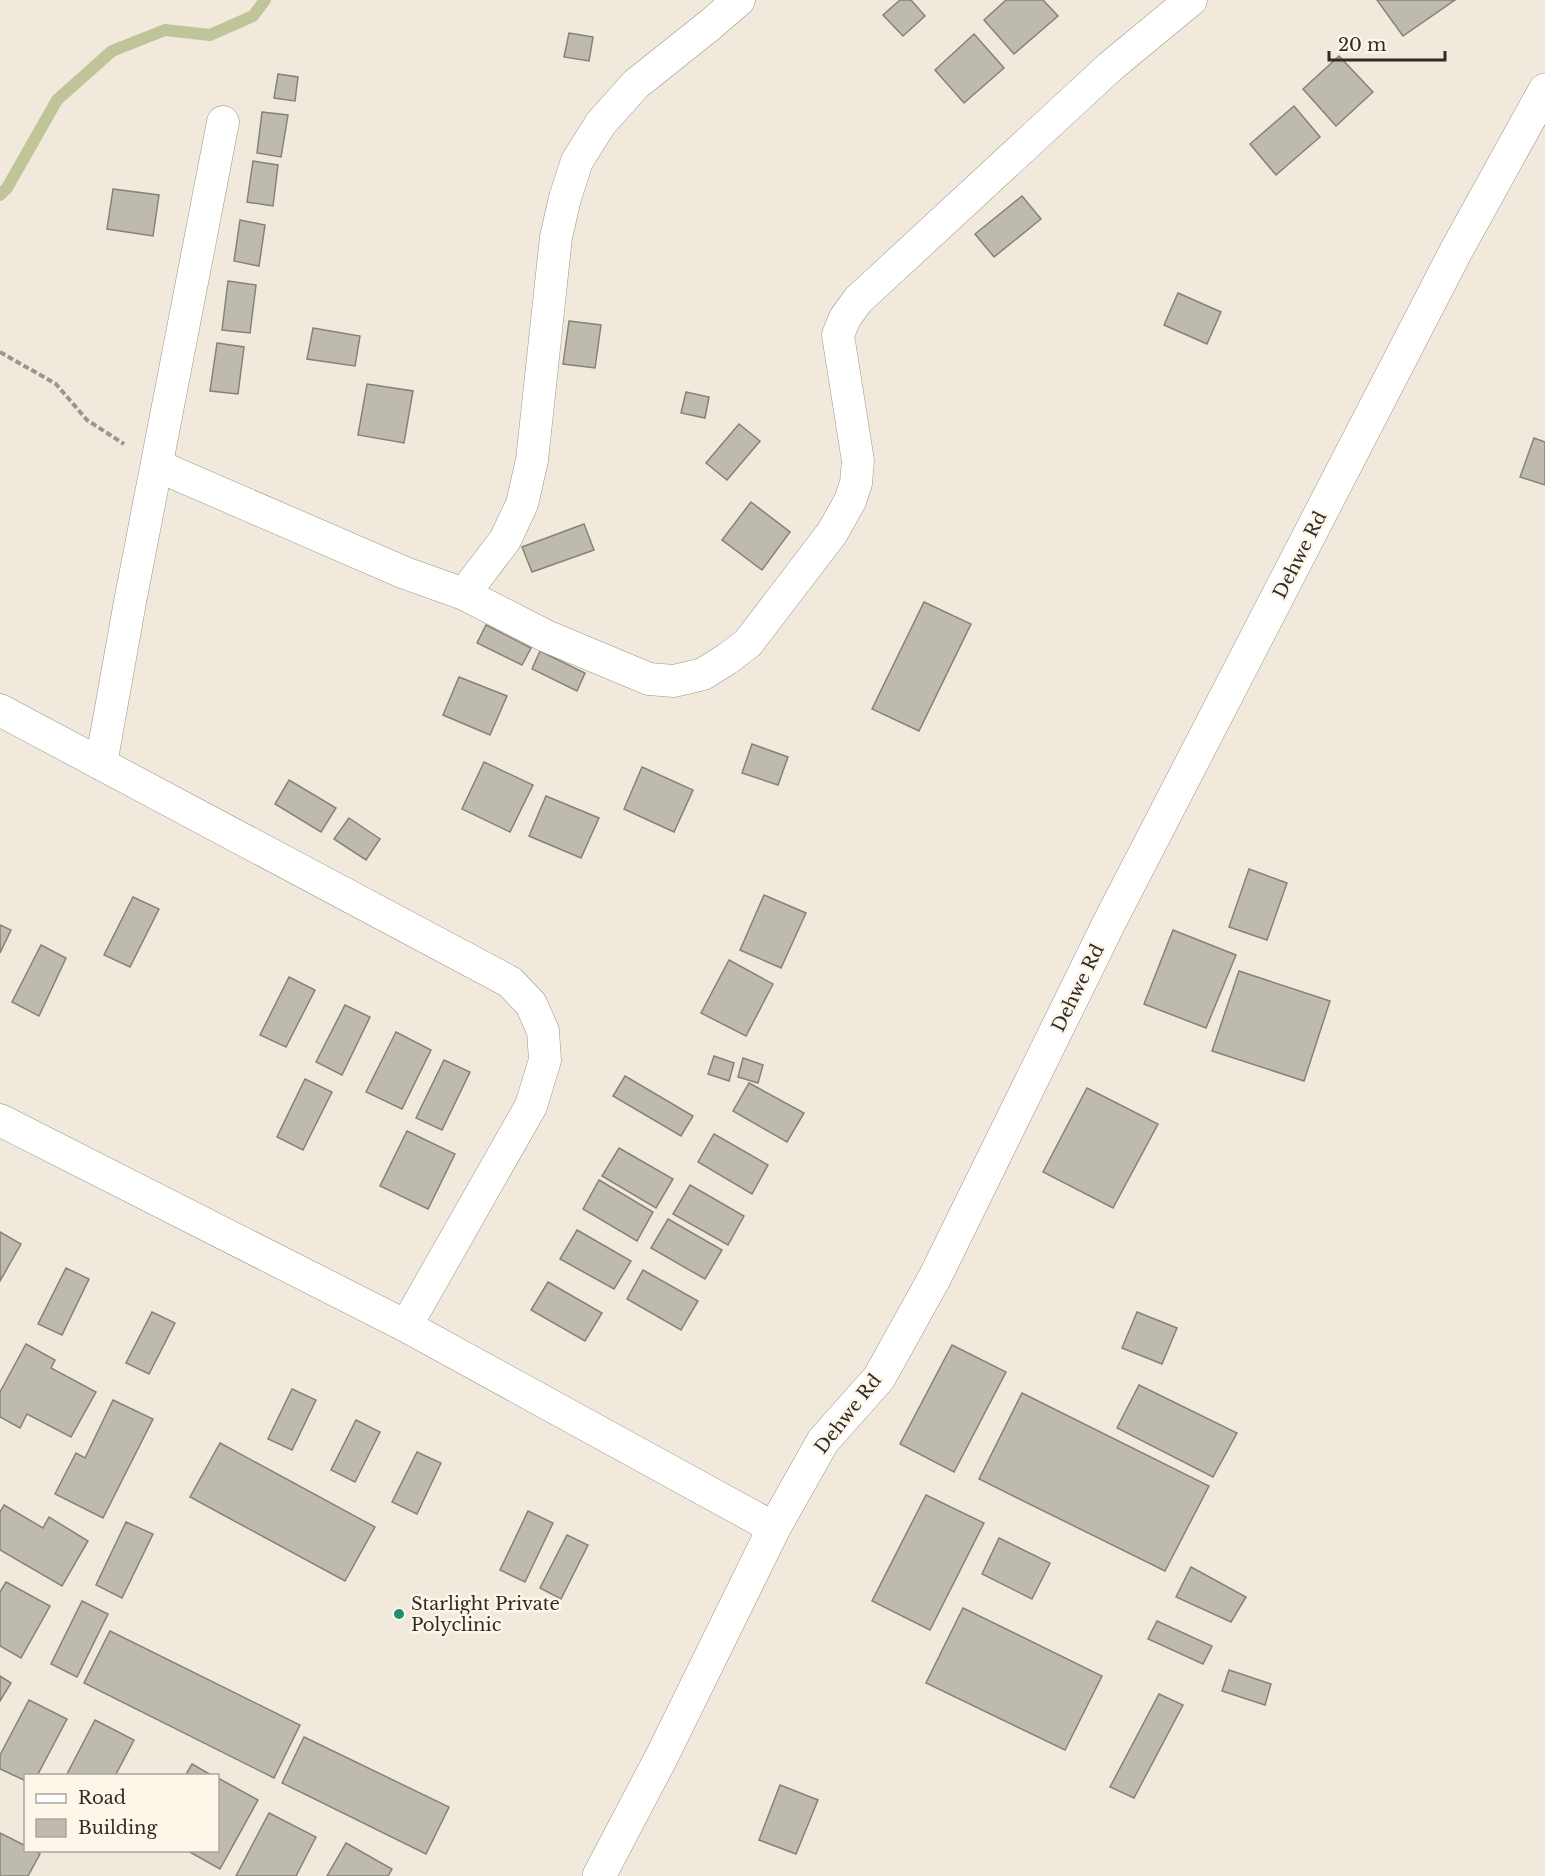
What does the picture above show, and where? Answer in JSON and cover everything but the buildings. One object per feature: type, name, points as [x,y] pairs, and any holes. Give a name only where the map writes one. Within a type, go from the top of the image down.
[{"type":"street","points":[[464,594],[504,540],[522,504],[532,460],[556,237],[577,161],[601,123],[636,84],[739,0]]},
{"type":"street","points":[[158,466],[405,573],[464,594],[546,636],[648,679],[674,681],[703,674],[728,659],[748,643],[832,533],[850,501],[856,483],[858,461],[838,335],[845,318],[858,300],[1111,66],[1191,0]]},
{"type":"street","name":"Dehwe Rd","points":[[599,1876],[662,1756],[774,1528],[823,1441],[879,1378],[935,1277],[1110,921],[1456,251],[1545,90]]},
{"type":"street","points":[[101,764],[223,122]]},
{"type":"street","points":[[0,710],[510,982],[531,1004],[543,1030],[545,1060],[531,1106],[406,1326]]},
{"type":"street","points":[[0,1120],[406,1326],[774,1528]]},
{"type":"path","points":[[0,352],[56,384],[87,420],[158,466]]},
{"type":"waterway","points":[[0,195],[7,188],[57,100],[112,51],[165,30],[210,35],[253,16],[265,0]]},
{"type":"place","name":"Starlight Private Polyclinic","points":[[399,1614]]}]
